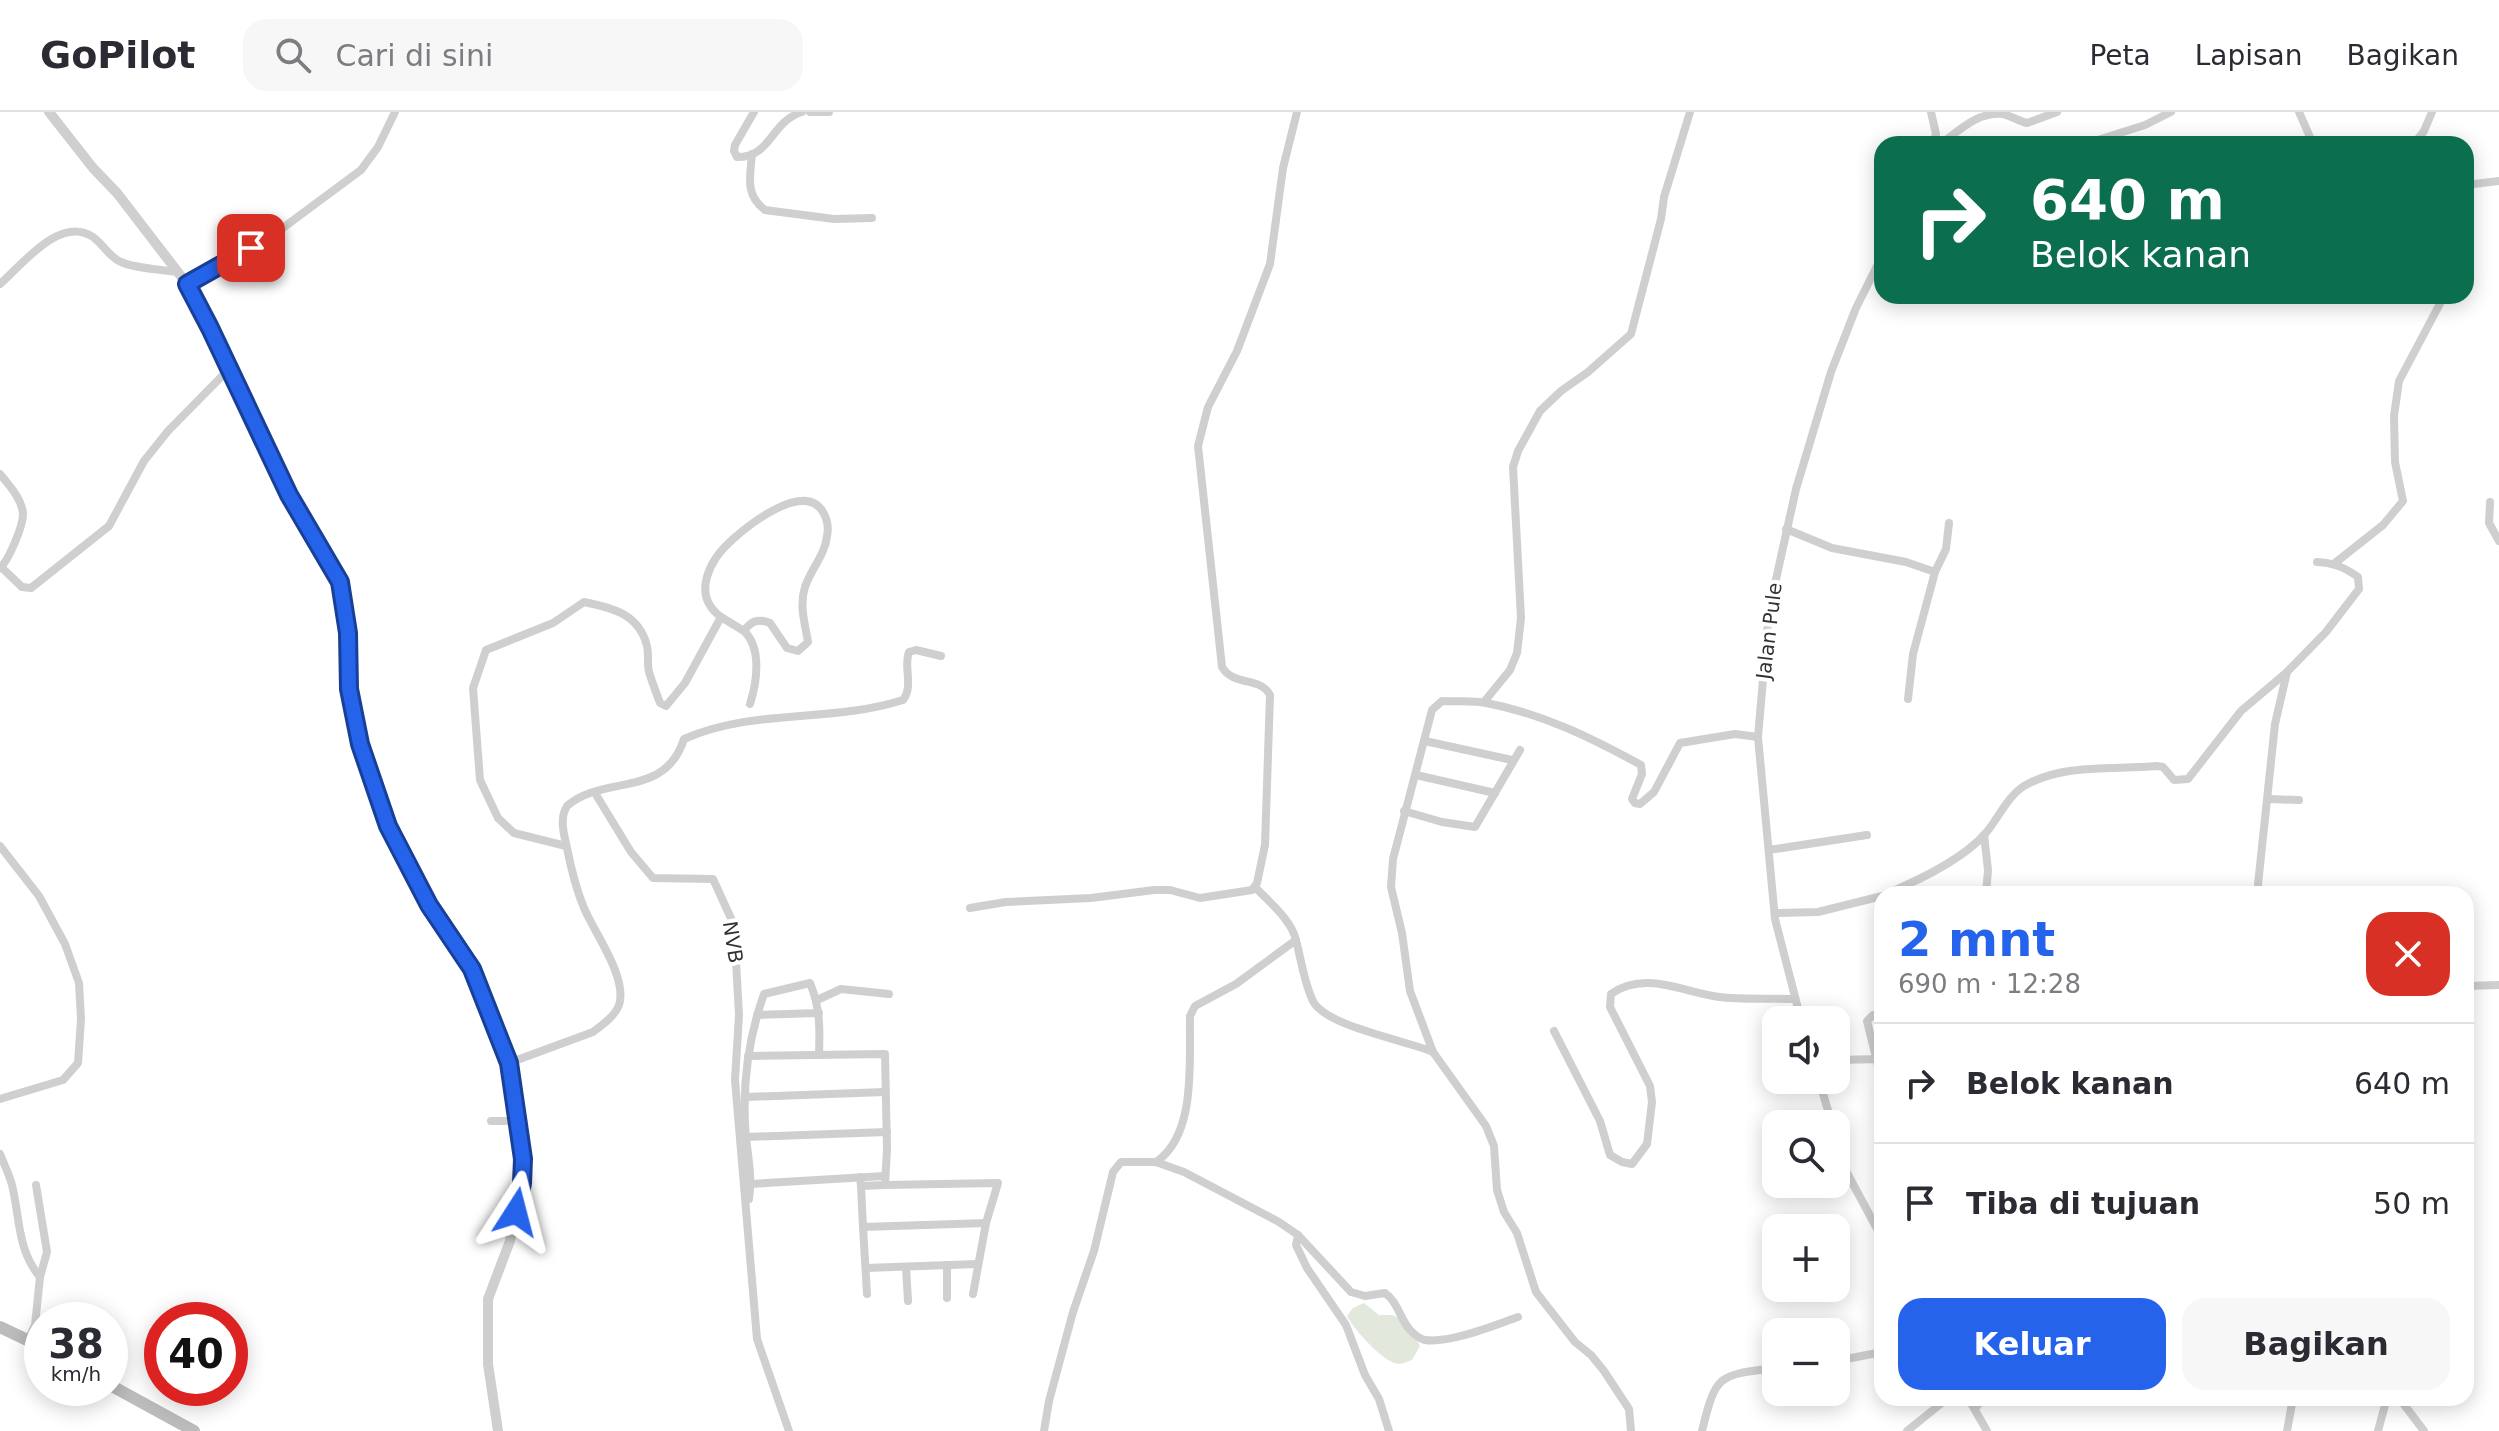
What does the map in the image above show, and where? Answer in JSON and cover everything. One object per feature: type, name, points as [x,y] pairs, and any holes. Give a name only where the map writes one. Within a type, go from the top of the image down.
[{"type":"main road","points":[[0,1327],[24,1338]]},
{"type":"main road","points":[[128,1395],[194,1431]]},
{"type":"street","points":[[49,112],[187,284],[289,495],[340,582],[348,633],[352,703],[360,744],[388,826],[429,905],[472,969],[509,1063],[523,1159],[522,1183],[510,1241],[488,1299],[488,1364],[498,1431]]},
{"type":"street","points":[[187,284],[272,236],[361,170],[378,147],[395,112]]},
{"type":"street","points":[[754,112],[741,132],[734,151],[740,157],[766,145],[780,123],[802,112]]},
{"type":"street","points":[[810,112],[829,112]]},
{"type":"street","points":[[970,908],[1006,902],[1091,898],[1154,890],[1170,890],[1200,898],[1242,894],[1255,887],[1265,845],[1270,695],[1261,685],[1232,678],[1222,667],[1198,446],[1208,407],[1237,351],[1270,264],[1283,168],[1297,112]]},
{"type":"street","points":[[1484,702],[1510,670],[1517,653],[1521,618],[1513,467],[1518,451],[1540,411],[1631,334],[1664,197],[1690,112]]},
{"type":"street","points":[[1931,112],[1936,134]]},
{"type":"street","points":[[1952,136],[1973,117],[1981,114],[2005,114],[2027,123],[2057,112]]},
{"type":"street","points":[[2110,136],[2145,125],[2171,112]]},
{"type":"street","points":[[2299,112],[2310,136]]},
{"type":"street","points":[[2420,136],[2432,112]]},
{"type":"street","points":[[752,154],[749,189],[756,203],[765,210],[834,219],[872,218]]},
{"type":"street","points":[[2474,184],[2499,181]]},
{"type":"street","points":[[0,284],[55,236],[80,231],[93,237],[120,262],[177,272]]},
{"type":"street","name":"Jalan Pule","points":[[1796,1006],[1775,913],[1758,737],[1769,611],[1786,529],[1831,372],[1874,272]]},
{"type":"street","points":[[2335,563],[2383,525],[2403,501],[2395,462],[2394,416],[2399,381],[2440,304]]},
{"type":"street","points":[[0,474],[14,490],[23,514],[10,556],[0,568],[22,587],[31,588],[109,526],[144,461],[168,431],[229,369]]},
{"type":"street","points":[[744,631],[749,623],[764,621],[770,623],[787,648],[798,651],[808,642],[802,615],[805,587],[820,558],[828,532],[824,513],[814,502],[808,500],[787,504],[768,511],[728,543],[714,562],[704,590],[707,604],[744,631],[752,642],[756,679],[750,704]]},
{"type":"street","points":[[2490,502],[2489,523],[2499,541]]},
{"type":"street","points":[[1908,699],[1913,654],[1935,572],[1946,549],[1949,523]]},
{"type":"street","points":[[1786,529],[1832,548],[1906,562],[1935,572]]},
{"type":"street","points":[[1902,886],[1945,864],[1984,835],[2021,788],[2059,773],[2157,766],[2163,767],[2174,780],[2188,779],[2241,711],[2287,672],[2326,632],[2359,589],[2358,577],[2335,563],[2317,562]]},
{"type":"street","points":[[566,846],[514,833],[498,818],[480,780],[473,688],[486,650],[553,623],[584,602],[611,607],[635,620],[642,631],[648,649],[649,670],[660,703],[666,706],[685,683],[721,617]]},
{"type":"street","points":[[509,1063],[593,1032],[619,1005],[619,984],[579,897],[566,846],[563,812],[572,801],[657,774],[678,756],[684,739],[700,732],[743,721],[832,716],[899,702],[908,693],[906,661],[909,652],[916,650],[941,656]]},
{"type":"street","points":[[2258,886],[2275,724],[2287,672]]},
{"type":"street","points":[[1631,1431],[1629,1409],[1604,1371],[1575,1342],[1536,1292],[1517,1233],[1504,1212],[1497,1190],[1494,1146],[1486,1126],[1433,1052],[1410,991],[1402,933],[1391,887],[1393,859],[1432,710],[1442,701],[1484,702],[1550,720],[1598,741],[1641,765],[1642,774],[1632,799],[1640,804],[1654,792],[1680,743],[1735,734],[1758,737]]},
{"type":"street","points":[[1425,741],[1512,760]]},
{"type":"street","points":[[1404,811],[1475,827],[1520,750]]},
{"type":"street","points":[[1416,775],[1495,793]]},
{"type":"street","name":"NVB","points":[[595,793],[631,852],[653,878],[713,879],[734,925],[739,1015],[735,1080],[747,1210]]},
{"type":"street","points":[[2269,799],[2299,800]]},
{"type":"street","points":[[1769,850],[1867,835]]},
{"type":"street","points":[[1984,835],[1987,886]]},
{"type":"street","points":[[0,846],[33,888],[65,944],[79,983],[81,1019],[78,1063],[69,1076],[0,1099]]},
{"type":"street","points":[[1255,887],[1295,932],[1313,1001],[1324,1015],[1433,1052]]},
{"type":"street","points":[[1775,913],[1818,912],[1874,898]]},
{"type":"street","points":[[1156,1162],[1170,1153],[1190,1093],[1190,1016],[1195,1006],[1236,984],[1296,940]]},
{"type":"street","points":[[789,1431],[757,1339],[747,1210],[751,1184],[745,1097],[748,1056],[764,994],[810,983],[819,1013],[819,1054]]},
{"type":"street","points":[[1554,1031],[1600,1121],[1610,1155],[1632,1164],[1647,1144],[1652,1102],[1650,1086],[1610,1007],[1611,994],[1631,984],[1660,983],[1718,997],[1794,999]]},
{"type":"street","points":[[2474,986],[2499,985]]},
{"type":"street","points":[[817,1000],[841,989],[889,994]]},
{"type":"street","points":[[757,1015],[819,1013]]},
{"type":"street","points":[[1874,1015],[1867,1021],[1874,1045]]},
{"type":"street","points":[[748,1056],[885,1054],[887,1132],[884,1181]]},
{"type":"street","points":[[1850,1060],[1874,1059]]},
{"type":"street","points":[[745,1097],[885,1092]]},
{"type":"street","points":[[491,1121],[518,1121]]},
{"type":"street","points":[[746,1137],[887,1132]]},
{"type":"street","points":[[0,1154],[11,1184],[21,1241],[40,1277]]},
{"type":"street","points":[[1044,1431],[1073,1312],[1094,1251],[1116,1165],[1126,1161],[1156,1162],[1184,1172],[1298,1235],[1351,1292],[1365,1296],[1385,1293],[1392,1298],[1404,1323],[1417,1337],[1425,1340],[1473,1333],[1518,1317]]},
{"type":"street","points":[[1850,1178],[1874,1223]]},
{"type":"street","points":[[751,1184],[884,1181],[998,1183],[986,1223],[973,1294]]},
{"type":"street","points":[[860,1182],[867,1294]]},
{"type":"street","points":[[36,1185],[47,1252],[37,1302]]},
{"type":"street","points":[[863,1227],[986,1223]]},
{"type":"street","points":[[1298,1235],[1296,1245],[1307,1268],[1346,1325],[1365,1375],[1379,1399],[1389,1431]]},
{"type":"street","points":[[866,1268],[977,1264]]},
{"type":"street","points":[[947,1265],[947,1298]]},
{"type":"street","points":[[906,1267],[908,1301]]},
{"type":"street","points":[[1850,1358],[1874,1354]]},
{"type":"street","points":[[1702,1431],[1708,1406],[1722,1379],[1734,1372],[1762,1369]]},
{"type":"street","points":[[1907,1431],[1938,1406]]},
{"type":"street","points":[[1973,1406],[1987,1431]]},
{"type":"street","points":[[2287,1431],[2292,1406]]},
{"type":"street","points":[[2378,1431],[2385,1406]]},
{"type":"street","points":[[2405,1406],[2424,1431]]},
{"type":"shaded area","points":[[1364,1303],[1379,1315],[1392,1315],[1407,1321],[1420,1346],[1412,1360],[1401,1364],[1392,1362],[1362,1337],[1347,1316],[1353,1308]]},
{"type":"route","points":[[251,248],[187,284],[289,495],[340,582],[348,633],[349,689],[368,771],[388,826],[429,905],[472,969],[509,1063],[523,1159],[516,1212]]}]
